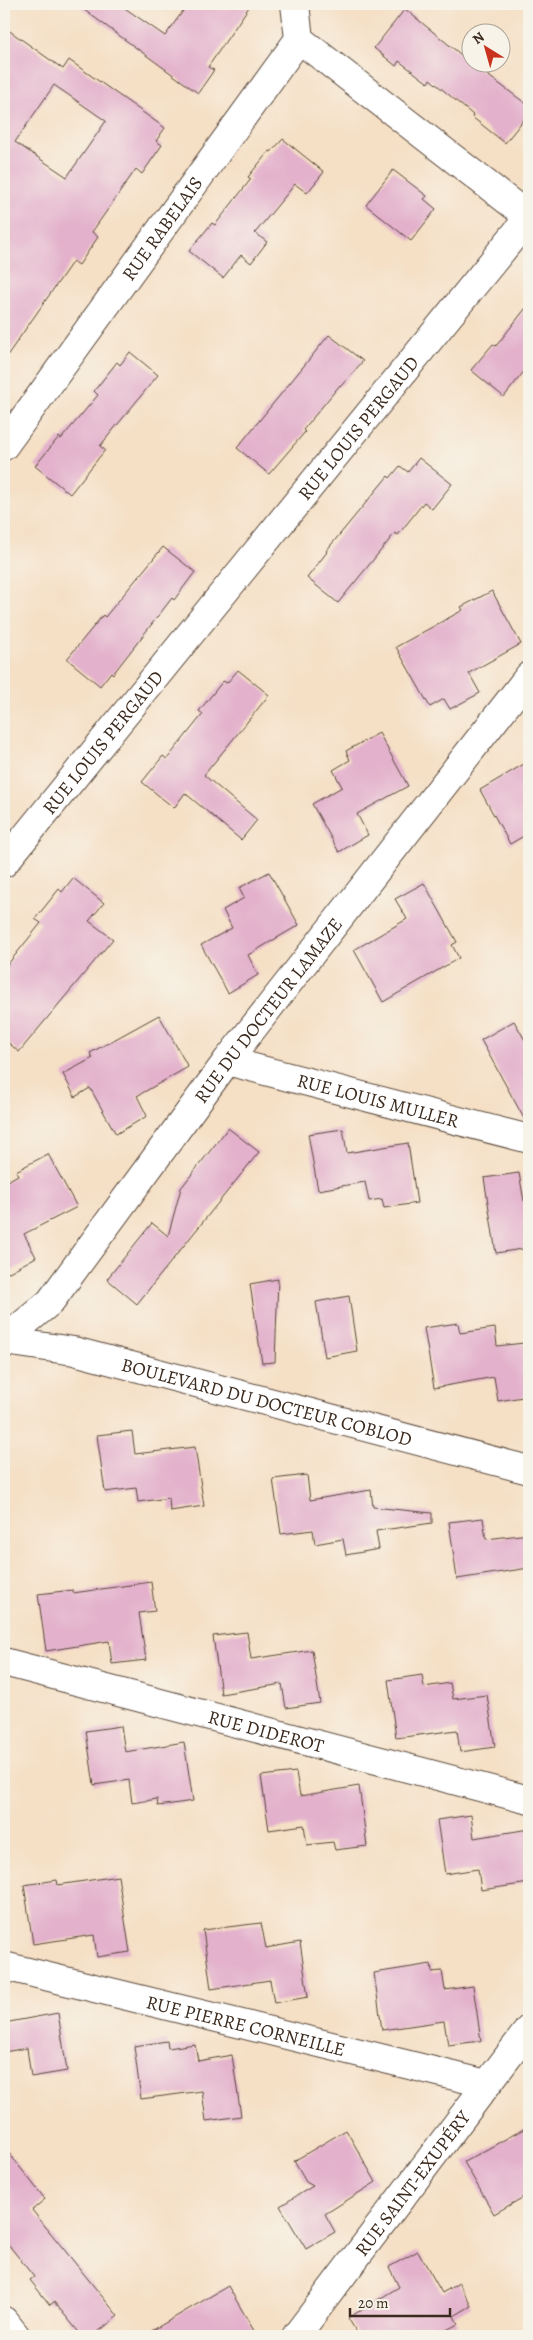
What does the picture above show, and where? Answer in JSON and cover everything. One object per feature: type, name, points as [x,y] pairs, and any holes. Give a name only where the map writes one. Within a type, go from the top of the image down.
[{"type":"street","points":[[295,4],[299,39]]},
{"type":"street","name":"RUE RABELAIS","points":[[4,446],[299,39]]},
{"type":"street","name":"RUE LOUIS PERGAUD","points":[[4,863],[528,217],[299,39]]},
{"type":"street","name":"RUE DU DOCTEUR LAMAZE","points":[[4,1340],[50,1302],[227,1062],[529,676]]},
{"type":"street","name":"RUE LOUIS MULLER","points":[[227,1062],[529,1139]]},
{"type":"street","name":"BOULEVARD DU DOCTEUR COBLOD","points":[[4,1340],[74,1351],[529,1470]]},
{"type":"street","name":"RUE DIDEROT","points":[[4,1662],[529,1800]]},
{"type":"street","name":"RUE PIERRE CORNEILLE","points":[[4,1966],[488,2084]]},
{"type":"street","name":"RUE SAINT-EXUPÉRY","points":[[296,2336],[529,2029]]},
{"type":"street","points":[[4,2321],[16,2336]]},
{"type":"building","points":[[76,4],[119,4],[165,36],[188,4],[251,4],[208,67],[214,70],[198,93]]},
{"type":"building","points":[[405,9],[460,54],[460,72],[483,72],[529,106],[529,113],[505,143],[472,117],[473,115],[430,79],[428,83],[399,61],[396,66],[374,48]]},
{"type":"building","points":[[4,27],[63,69],[69,60],[165,128],[156,141],[162,145],[142,174],[136,169],[92,232],[98,237],[79,265],[73,261],[4,360]],"holes":[[[54,85],[106,121],[67,177],[15,142]]]},
{"type":"building","points":[[283,139],[324,172],[307,193],[295,184],[255,233],[267,242],[251,263],[241,255],[223,278],[189,251],[212,223],[215,225],[251,179],[248,177],[269,151],[271,152]]},
{"type":"building","points":[[393,170],[427,196],[424,199],[436,209],[411,241],[366,205]]},
{"type":"building","points":[[529,304],[529,365],[504,397],[471,370],[493,344],[496,346]]},
{"type":"building","points":[[329,335],[363,361],[340,385],[303,430],[305,432],[269,474],[237,448]]},
{"type":"building","points":[[130,352],[158,375],[100,446],[105,450],[70,494],[35,466],[59,437],[61,439],[98,395],[94,391],[117,362],[120,365]]},
{"type":"building","points":[[419,458],[452,484],[432,509],[424,502],[398,535],[395,533],[338,603],[307,578],[326,551],[388,476],[390,478],[400,466],[408,472]]},
{"type":"building","points":[[163,547],[195,572],[174,600],[172,598],[113,674],[111,672],[100,686],[67,659],[103,615],[105,617]]},
{"type":"building","points":[[492,591],[521,644],[469,673],[480,693],[450,709],[444,699],[430,707],[396,647],[463,610],[461,607]]},
{"type":"building","points":[[238,670],[269,695],[204,775],[257,820],[241,840],[185,793],[174,808],[142,782],[163,756],[167,759],[203,714],[199,711],[223,681],[227,683]]},
{"type":"building","points":[[379,733],[408,786],[357,814],[368,835],[339,852],[312,804],[342,787],[333,770],[350,760],[346,751]]},
{"type":"building","points":[[529,761],[529,833],[510,844],[480,790]]},
{"type":"building","points":[[269,872],[299,925],[248,955],[258,975],[228,993],[201,945],[232,928],[223,910],[244,898],[239,888]]},
{"type":"building","points":[[73,878],[104,903],[89,921],[113,939],[19,1052],[4,1039],[4,969],[41,923],[35,919],[59,889],[62,892]]},
{"type":"building","points":[[424,883],[457,942],[452,945],[459,958],[383,1002],[354,950],[407,919],[395,899]]},
{"type":"building","points":[[159,1015],[188,1067],[137,1096],[147,1116],[116,1134],[90,1088],[75,1097],[63,1074],[93,1058],[90,1053]]},
{"type":"building","points":[[514,1021],[529,1047],[529,1123],[526,1122],[481,1040]]},
{"type":"building","points":[[228,1128],[259,1152],[137,1304],[107,1279],[152,1223],[168,1236],[181,1188]]},
{"type":"building","points":[[343,1129],[347,1153],[408,1143],[417,1203],[384,1208],[382,1199],[369,1201],[365,1182],[318,1190],[308,1134]]},
{"type":"building","points":[[48,1154],[77,1207],[24,1234],[36,1257],[4,1275],[4,1183],[18,1175],[16,1171]]},
{"type":"building","points":[[519,1173],[524,1201],[529,1201],[529,1248],[496,1253],[484,1178]]},
{"type":"building","points":[[278,1279],[275,1362],[262,1363],[250,1284]]},
{"type":"building","points":[[349,1296],[357,1351],[325,1357],[316,1302]]},
{"type":"building","points":[[458,1323],[460,1333],[495,1328],[497,1346],[524,1343],[529,1373],[529,1396],[498,1401],[494,1377],[434,1388],[424,1328]]},
{"type":"building","points":[[132,1431],[135,1454],[195,1447],[204,1506],[170,1511],[169,1498],[138,1502],[136,1488],[105,1492],[97,1435]]},
{"type":"building","points":[[307,1475],[310,1500],[371,1490],[373,1507],[432,1513],[432,1523],[376,1531],[379,1549],[346,1555],[343,1539],[315,1544],[313,1530],[281,1534],[273,1479]]},
{"type":"building","points":[[483,1518],[486,1539],[529,1534],[529,1568],[457,1579],[449,1522]]},
{"type":"building","points":[[151,1582],[155,1611],[139,1613],[146,1660],[112,1664],[109,1641],[46,1651],[38,1594],[73,1590],[73,1593]]},
{"type":"building","points":[[247,1632],[251,1659],[312,1650],[320,1703],[286,1708],[282,1684],[221,1694],[213,1636]]},
{"type":"building","points":[[422,1675],[424,1687],[450,1683],[453,1699],[487,1695],[495,1747],[460,1752],[457,1730],[396,1738],[388,1680]]},
{"type":"building","points":[[121,1726],[125,1752],[184,1742],[193,1801],[158,1806],[157,1799],[132,1803],[129,1780],[94,1785],[86,1731]]},
{"type":"building","points":[[296,1772],[300,1796],[359,1786],[367,1846],[335,1850],[333,1842],[307,1845],[304,1825],[269,1830],[261,1776]]},
{"type":"building","points":[[471,1815],[474,1838],[529,1829],[529,1883],[481,1890],[478,1869],[445,1874],[437,1820]]},
{"type":"building","points":[[118,1876],[130,1952],[97,1957],[94,1935],[33,1944],[24,1885],[57,1880],[58,1885]]},
{"type":"building","points":[[261,1923],[266,1948],[300,1942],[308,1997],[274,2003],[270,1980],[211,1989],[203,1930]]},
{"type":"building","points":[[431,1964],[432,1972],[442,1971],[445,1990],[473,1986],[481,2041],[448,2045],[444,2021],[382,2030],[374,1973]]},
{"type":"building","points":[[58,2013],[67,2071],[31,2077],[27,2048],[4,2052],[4,2023]]},
{"type":"building","points":[[167,2041],[168,2048],[195,2044],[198,2061],[232,2055],[241,2116],[206,2121],[202,2091],[141,2099],[134,2046]]},
{"type":"building","points":[[529,2126],[529,2194],[494,2214],[464,2162]]},
{"type":"building","points":[[346,2130],[376,2182],[325,2214],[335,2232],[306,2249],[280,2206],[313,2186],[306,2182],[294,2161]]},
{"type":"building","points":[[4,2147],[45,2199],[32,2210],[118,2316],[93,2336],[82,2336],[54,2302],[50,2305],[30,2280],[34,2277],[4,2239]]},
{"type":"building","points":[[418,2251],[442,2293],[459,2283],[471,2306],[454,2316],[458,2324],[435,2336],[359,2336],[348,2318],[399,2287],[389,2267]]},
{"type":"building","points":[[228,2286],[257,2336],[143,2336]]}]
